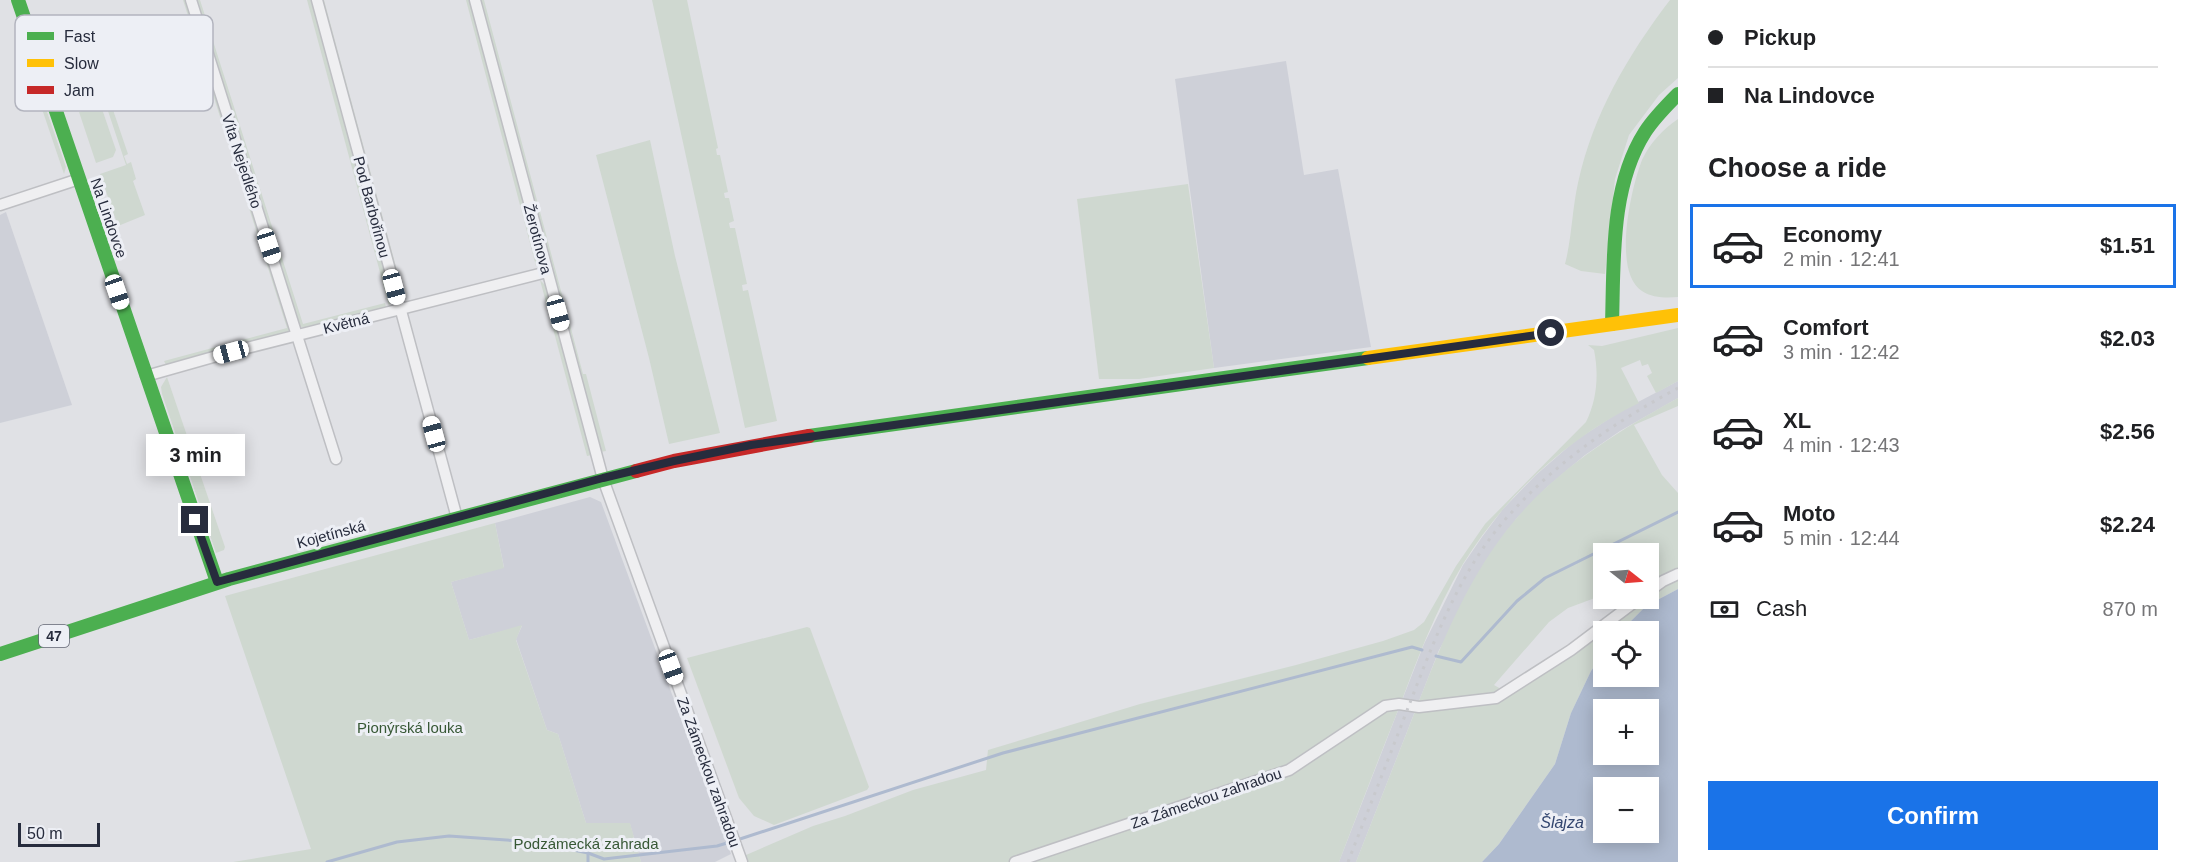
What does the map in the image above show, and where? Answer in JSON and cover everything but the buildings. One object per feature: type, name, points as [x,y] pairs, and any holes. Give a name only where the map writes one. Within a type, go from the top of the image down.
[{"type":"main road","name":"Na Lindovce","points":[[18,0],[23,15]]},
{"type":"main road","points":[[1612,324],[1618,214],[1622,194],[1643,134],[1678,94]]},
{"type":"main road","name":"Na Lindovce","points":[[56,111],[217,582]]},
{"type":"main road","points":[[1632,161],[1646,139],[1678,113]]},
{"type":"main road","name":"47","points":[[1612,324],[1678,315]]},
{"type":"main road","name":"Kojetínská","points":[[0,654],[217,582],[674,461],[795,438],[1612,324]]},
{"type":"street","name":"Víta Nejedlého","points":[[191,0],[196,15]]},
{"type":"street","name":"Pod Barbořinou","points":[[317,0],[456,518]]},
{"type":"street","name":"Žerotínova","points":[[475,0],[603,478]]},
{"type":"street","name":"Víta Nejedlého","points":[[213,70],[336,459]]},
{"type":"street","points":[[0,206],[79,179]]},
{"type":"street","name":"Květná","points":[[146,376],[547,272]]},
{"type":"street","name":"Za Zámeckou zahradou","points":[[603,478],[742,862]]},
{"type":"street","points":[[1659,584],[1678,574]]},
{"type":"street","name":"Za Zámeckou zahradou","points":[[1015,862],[1289,770],[1384,706],[1399,704],[1419,707],[1496,698],[1571,650],[1625,609]]},
{"type":"shaded area","points":[[1286,61],[1304,175],[1338,169],[1371,347],[1214,368],[1175,79]]},
{"type":"shaded area","points":[[6,212],[72,405],[0,423],[0,215]]},
{"type":"shaded area","points":[[1678,381],[1678,398],[1620,431],[1585,455],[1547,487],[1516,519],[1439,650],[1356,862],[1339,862],[1424,644],[1463,565],[1482,537],[1503,509],[1536,475],[1575,441],[1621,411]]},
{"type":"shaded area","points":[[590,497],[601,502],[731,854],[715,862],[641,862],[630,824],[586,823],[558,734],[547,730],[516,639],[522,626],[469,640],[451,582],[504,567],[495,523]]},
{"type":"green space","points":[[183,0],[188,0],[193,15],[188,15]]},
{"type":"green space","points":[[194,0],[200,0],[205,15],[199,15]]},
{"type":"green space","points":[[307,0],[313,0],[393,296],[389,306]]},
{"type":"green space","points":[[319,0],[324,0],[405,300],[402,299]]},
{"type":"green space","points":[[466,0],[471,0],[539,256],[536,266]]},
{"type":"green space","points":[[480,0],[484,0],[583,374],[586,374],[606,451],[600,452]]},
{"type":"green space","points":[[652,0],[687,0],[718,148],[716,149],[717,155],[720,155],[728,192],[724,193],[725,198],[729,198],[734,221],[729,223],[730,228],[735,228],[747,284],[742,285],[743,291],[748,290],[777,421],[745,428]]},
{"type":"green space","points":[[1670,0],[1678,0],[1678,78],[1659,95],[1629,135],[1615,179],[1605,274],[1581,271],[1565,264],[1576,193],[1593,133],[1626,64]]},
{"type":"green space","points":[[213,41],[303,324],[385,303],[386,307],[307,329],[299,326],[213,59]]},
{"type":"green space","points":[[213,80],[290,328],[288,332],[166,365],[164,361],[287,328],[213,95]]},
{"type":"green space","points":[[43,111],[47,111],[66,167],[64,174]]},
{"type":"green space","points":[[103,111],[116,150],[113,157],[96,163],[79,112]]},
{"type":"green space","points":[[108,111],[113,111],[128,154],[124,156],[127,164],[131,162],[136,179],[133,181],[145,215],[118,226],[100,174],[126,165]]},
{"type":"green space","points":[[1678,119],[1678,297],[1660,297],[1642,291],[1633,281],[1626,249],[1629,209],[1642,160],[1657,137]]},
{"type":"green space","points":[[650,140],[675,256],[720,433],[669,444],[596,155]]},
{"type":"green space","points":[[1188,184],[1214,368],[1139,379],[1099,379],[1077,199]]},
{"type":"green space","points":[[540,280],[547,287],[592,455],[587,456]]},
{"type":"green space","points":[[1678,328],[1678,381],[1656,393],[1647,376],[1652,373],[1648,364],[1642,366],[1640,360],[1621,368],[1639,403],[1587,433],[1540,471],[1498,515],[1463,564],[1427,637],[1339,862],[741,862],[746,855],[813,826],[913,790],[986,770],[988,750],[1140,704],[1296,665],[1414,630],[1424,622],[1456,566],[1485,524],[1586,422],[1593,405],[1597,378],[1594,350],[1588,345],[1602,346]]},
{"type":"green space","points":[[167,377],[225,547],[224,550],[216,553],[162,394],[161,387]]},
{"type":"green space","points":[[1678,398],[1678,406],[1634,425],[1662,475],[1678,493],[1678,589],[1659,599],[1659,579],[1661,577],[1659,578],[1659,543],[1593,543],[1593,599],[1568,608],[1549,622],[1494,685],[1501,689],[1593,630],[1593,668],[1571,713],[1555,764],[1499,844],[1482,862],[1356,862],[1436,659],[1458,610],[1483,564],[1498,541],[1532,501],[1571,467],[1612,437]]},
{"type":"green space","points":[[495,523],[504,568],[451,582],[469,640],[522,625],[516,640],[547,730],[558,734],[586,823],[630,823],[641,862],[233,862],[311,849],[225,596]]},
{"type":"green space","points":[[1621,609],[1643,609],[1631,621],[1605,621]]},
{"type":"green space","points":[[810,628],[869,787],[867,790],[774,825],[754,816],[739,798],[687,658]]},
{"type":"water","name":"Šlajza","points":[[1678,589],[1678,862],[1482,862],[1499,844],[1555,764],[1571,713],[1593,668],[1593,687],[1659,687],[1659,621],[1631,621],[1643,609],[1659,609],[1659,599]]},
{"type":"waterway","points":[[1436,656],[1461,662],[1517,601],[1545,578],[1678,512]]},
{"type":"waterway","points":[[740,839],[1003,753],[1412,647],[1422,650]]},
{"type":"waterway","points":[[327,862],[397,842],[449,836],[533,842],[588,853],[604,859],[727,843]]},
{"type":"waterway","points":[[588,853],[588,862]]},
{"type":"railway","points":[[1348,862],[1437,634],[1476,558],[1511,513],[1568,459],[1632,414],[1678,388]]},
{"type":"traffic: fast","points":[[18,0],[23,15]]},
{"type":"traffic: fast","points":[[1612,324],[1616,225],[1625,176],[1645,132],[1678,94]]},
{"type":"traffic: fast","points":[[56,111],[217,582]]},
{"type":"traffic: fast","points":[[809,436],[1368,358]]},
{"type":"traffic: fast","points":[[0,654],[229,579],[636,471]]},
{"type":"traffic: slow","points":[[1368,358],[1678,315]]},
{"type":"traffic: jam","points":[[636,471],[674,461],[809,436]]},
{"type":"route","points":[[195,520],[217,582],[603,478],[751,445],[1551,333]]},
{"type":"park label","name":"Pionýrská louka","points":[[410,727]]},
{"type":"park label","name":"Podzámecká zahrada","points":[[586,843]]}]
